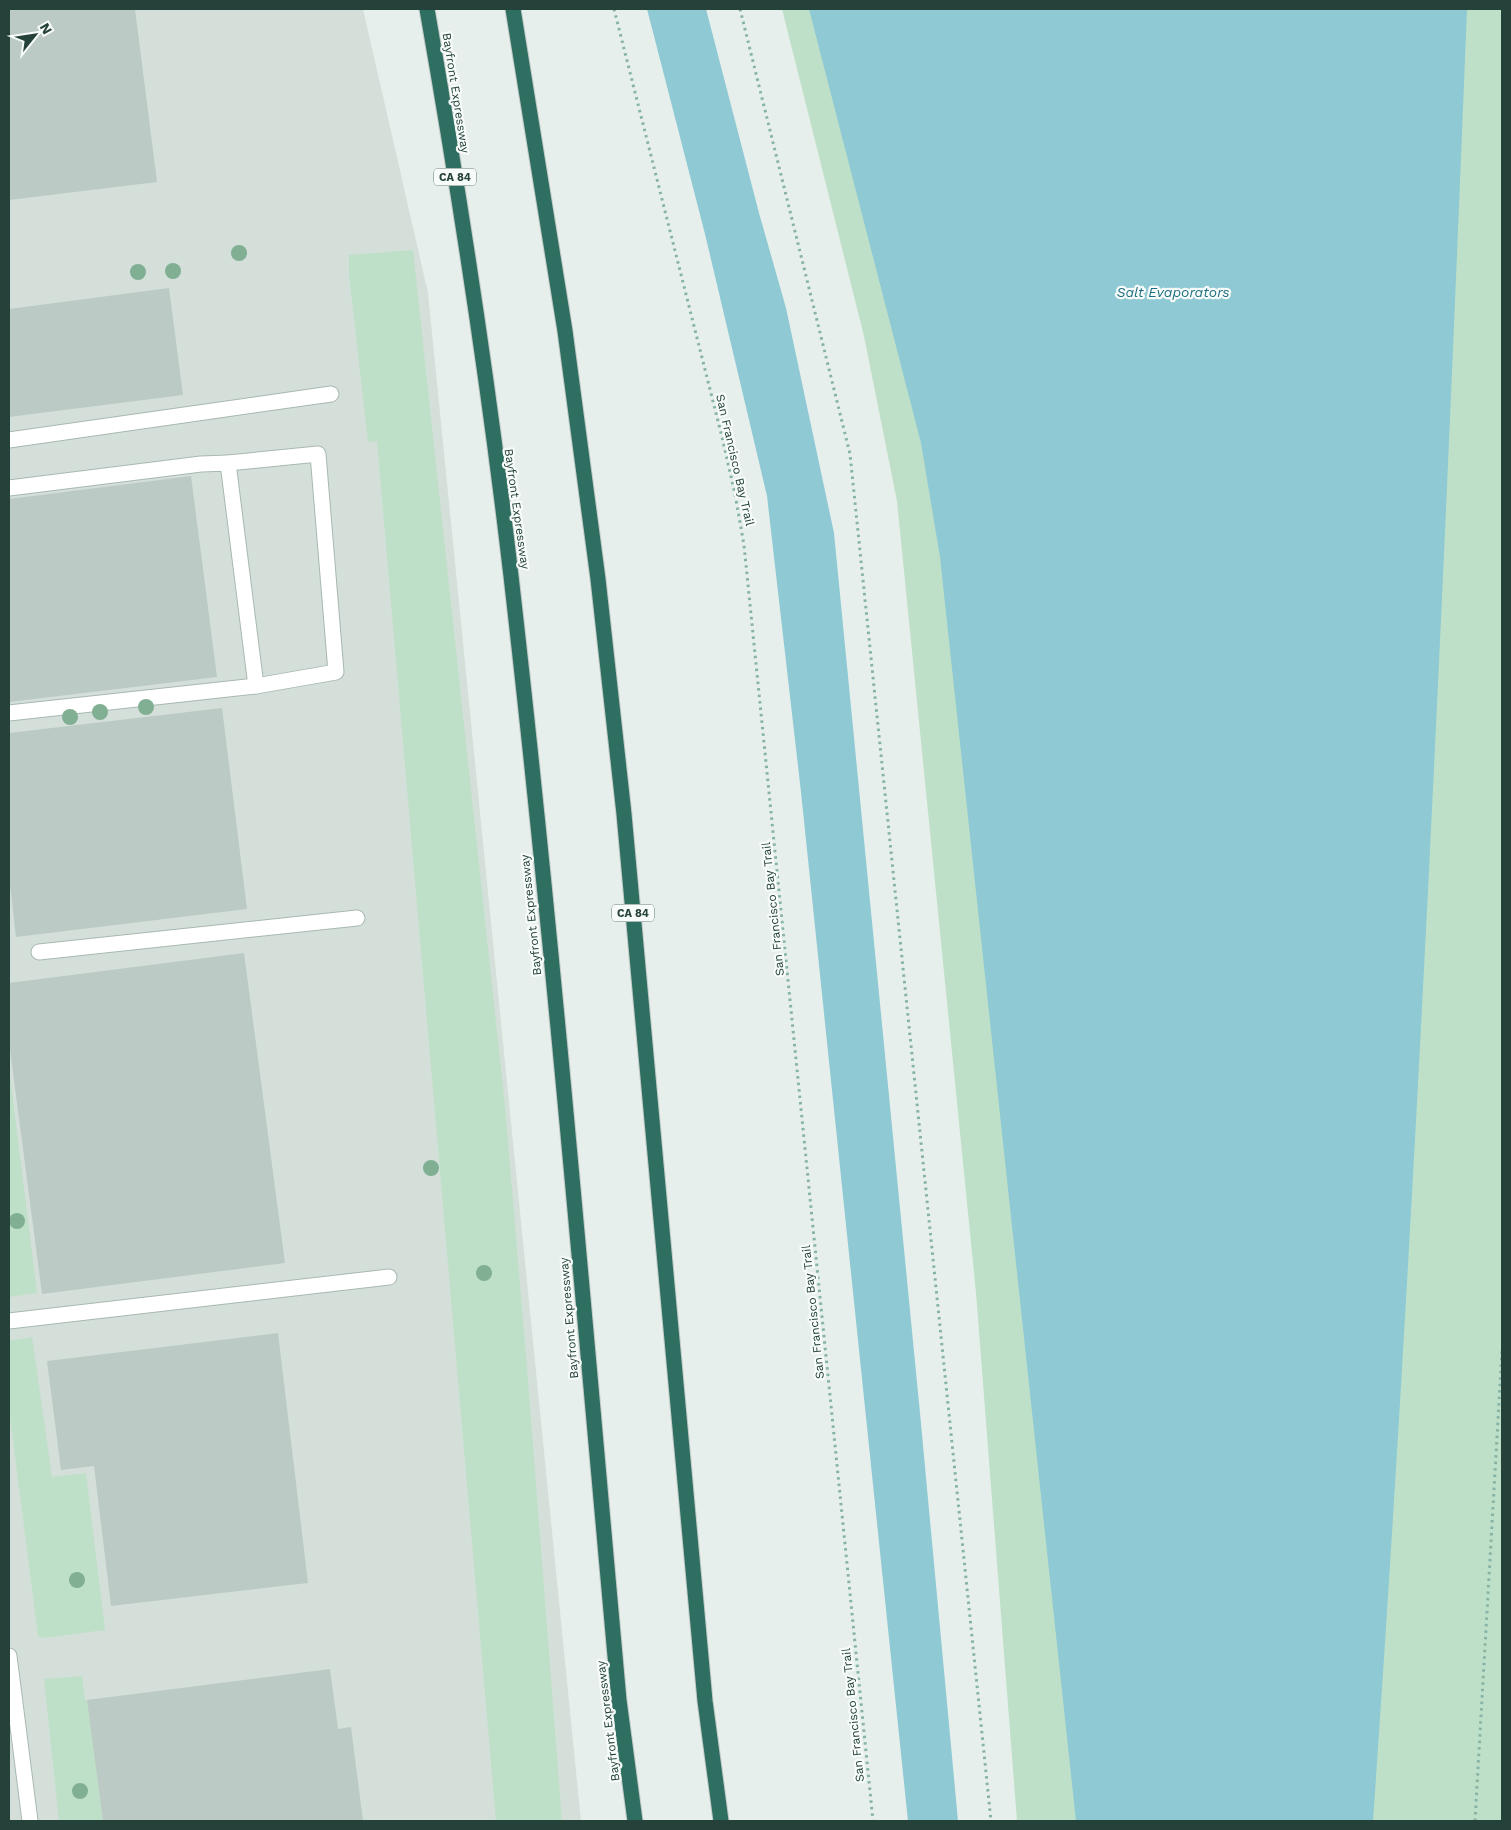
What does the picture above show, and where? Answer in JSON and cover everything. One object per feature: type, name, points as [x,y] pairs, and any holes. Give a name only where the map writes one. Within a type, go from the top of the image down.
[{"type":"highway","name":"Bayfront Expressway","points":[[427,9],[479,336],[511,574],[547,920],[618,1690],[636,1821]]},
{"type":"highway","name":"CA 84","points":[[513,9],[565,331],[598,579],[624,814],[705,1701],[720,1821]]},
{"type":"street","points":[[9,440],[331,394]]},
{"type":"street","points":[[9,488],[201,464],[318,454],[336,672],[256,686],[9,713]]},
{"type":"street","points":[[228,462],[256,686]]},
{"type":"street","points":[[39,952],[357,918]]},
{"type":"street","points":[[9,1321],[389,1277]]},
{"type":"street","points":[[9,1656],[30,1821]]},
{"type":"path","name":"San Francisco Bay Trail","points":[[614,9],[736,494],[744,545],[872,1821]]},
{"type":"path","points":[[740,9],[850,454],[991,1821]]},
{"type":"path","points":[[1475,1821],[1502,1350]]},
{"type":"shaded area","points":[[9,9],[363,9],[428,293],[581,1821],[9,1821]]},
{"type":"green space","name":"Salt Evaporators","points":[[782,9],[1502,9],[1502,1821],[1017,1821],[976,1293],[897,501],[864,336]]},
{"type":"green space","points":[[413,250],[505,1106],[562,1821],[496,1821],[377,441],[368,442],[349,275],[349,255]]},
{"type":"green space","points":[[9,1067],[37,1293],[9,1297]]},
{"type":"green space","points":[[32,1337],[52,1477],[86,1473],[105,1630],[44,1638],[38,1636],[9,1410],[9,1341]]},
{"type":"green space","points":[[82,1676],[85,1700],[88,1703],[103,1821],[59,1821],[44,1679]]},
{"type":"water","points":[[647,9],[706,9],[759,213],[786,308],[834,533],[958,1821],[908,1821],[801,792],[767,496],[705,234]]},
{"type":"water","name":"Salt Evaporators","points":[[809,9],[1467,9],[1427,915],[1402,1368],[1373,1821],[1076,1821],[940,557],[921,443]]},
{"type":"building","points":[[9,9],[135,9],[157,182],[9,200]]},
{"type":"building","points":[[169,288],[183,395],[9,417],[9,309]]},
{"type":"building","points":[[191,476],[217,677],[9,702],[9,499]]},
{"type":"building","points":[[222,708],[247,909],[16,937],[9,876],[9,733]]},
{"type":"building","points":[[244,953],[285,1263],[42,1294],[9,1042],[9,983]]},
{"type":"building","points":[[278,1333],[308,1583],[111,1606],[94,1466],[61,1470],[47,1361]]},
{"type":"building","points":[[330,1669],[338,1729],[351,1727],[363,1821],[103,1821],[87,1700]]}]
